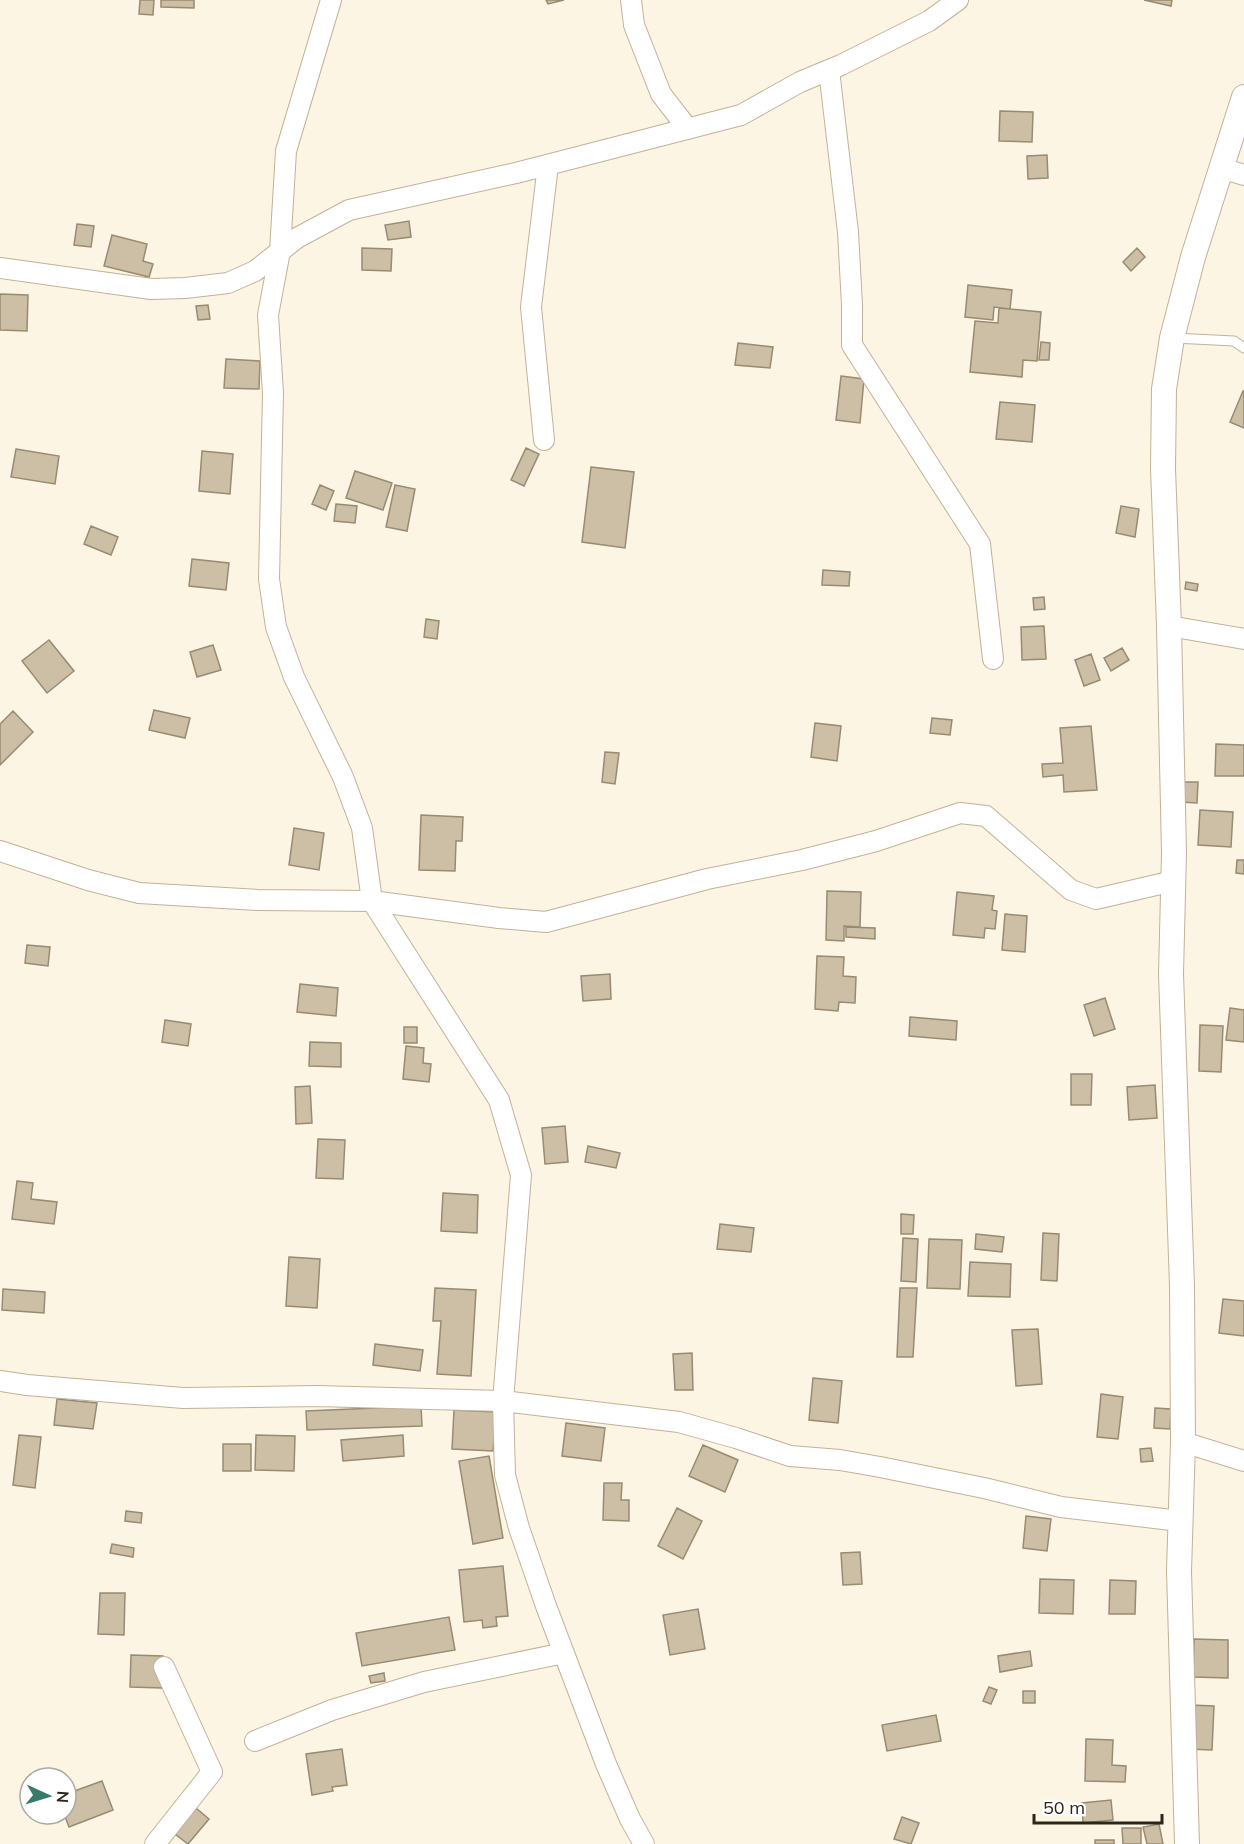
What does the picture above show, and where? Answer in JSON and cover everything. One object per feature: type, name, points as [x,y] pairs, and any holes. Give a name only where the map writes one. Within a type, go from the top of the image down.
[{"type":"street","points":[[331,0],[286,152],[280,251],[268,315],[273,393],[270,589],[276,627],[294,677],[343,777],[362,828],[372,901],[499,1101],[521,1175],[503,1401],[505,1475],[510,1499],[546,1606],[606,1764],[630,1819],[644,1844]]},
{"type":"street","points":[[631,0],[634,25],[662,94],[688,129]]},
{"type":"street","points":[[0,268],[151,289],[185,288],[228,282],[255,271],[297,238],[349,210],[516,174],[741,115],[800,82],[928,21],[958,0]]},
{"type":"street","points":[[829,70],[848,232],[852,345],[980,544],[993,658]]},
{"type":"street","points":[[1187,1844],[1179,1571],[1183,1442],[1182,1286],[1171,974],[1174,853],[1169,626],[1162,468],[1164,388],[1172,338],[1192,257],[1233,172],[1244,97]]},
{"type":"street","points":[[544,440],[531,307],[548,165]]},
{"type":"street","points":[[1169,626],[1244,639]]},
{"type":"street","points":[[0,851],[88,880],[139,893],[258,900],[372,901],[546,922],[707,879],[802,860],[960,813],[986,816],[1071,890],[1096,899],[1173,881]]},
{"type":"street","points":[[0,1381],[183,1398],[317,1396],[503,1401],[679,1422],[790,1456],[840,1460],[902,1471],[1061,1507],[1180,1521]]},
{"type":"street","points":[[1183,1442],[1244,1461]]},
{"type":"street","points":[[255,1741],[332,1710],[424,1682],[564,1653]]},
{"type":"street","points":[[155,1844],[212,1772],[164,1667]]},
{"type":"lane","points":[[1172,338],[1234,341],[1244,348]]},
{"type":"building","points":[[140,0],[154,0],[153,15],[139,14]]},
{"type":"building","points":[[161,0],[194,0],[194,8],[161,7]]},
{"type":"building","points":[[546,0],[564,0],[548,4]]},
{"type":"building","points":[[1144,0],[1172,0],[1171,6]]},
{"type":"building","points":[[1000,111],[1033,112],[1032,142],[999,141]]},
{"type":"building","points":[[1047,155],[1048,178],[1028,179],[1027,156]]},
{"type":"building","points":[[409,221],[411,237],[388,240],[385,225]]},
{"type":"building","points":[[77,224],[94,226],[91,247],[74,245]]},
{"type":"building","points":[[112,235],[147,244],[143,261],[153,264],[149,277],[104,266]]},
{"type":"building","points":[[362,248],[392,249],[391,271],[362,270]]},
{"type":"building","points":[[1137,248],[1145,257],[1131,271],[1123,262]]},
{"type":"building","points":[[968,285],[1012,290],[1010,309],[994,307],[993,320],[965,317]]},
{"type":"building","points":[[0,294],[28,295],[27,331],[0,330]]},
{"type":"building","points":[[208,305],[210,319],[198,320],[196,306]]},
{"type":"building","points":[[999,308],[1041,312],[1037,361],[1023,360],[1022,377],[970,372],[975,321],[998,323]]},
{"type":"building","points":[[1041,342],[1050,343],[1049,360],[1039,360]]},
{"type":"building","points":[[738,343],[773,347],[770,368],[735,365]]},
{"type":"building","points":[[226,359],[260,361],[259,389],[224,388]]},
{"type":"building","points":[[841,376],[864,379],[860,423],[836,420]]},
{"type":"building","points":[[1244,391],[1244,428],[1230,422]]},
{"type":"building","points":[[1000,402],[1035,405],[1032,442],[996,439]]},
{"type":"building","points":[[526,448],[539,454],[524,486],[511,480]]},
{"type":"building","points":[[16,449],[59,456],[55,484],[11,477]]},
{"type":"building","points":[[202,451],[233,454],[230,494],[199,491]]},
{"type":"building","points":[[591,467],[634,472],[625,548],[582,542]]},
{"type":"building","points":[[355,471],[392,483],[383,510],[346,498]]},
{"type":"building","points":[[320,485],[334,491],[326,510],[312,504]]},
{"type":"building","points":[[395,485],[415,489],[407,531],[386,527]]},
{"type":"building","points":[[336,504],[357,506],[355,523],[334,521]]},
{"type":"building","points":[[1121,506],[1139,509],[1135,537],[1116,533]]},
{"type":"building","points":[[91,526],[118,537],[111,555],[84,544]]},
{"type":"building","points":[[192,559],[229,563],[226,590],[189,586]]},
{"type":"building","points":[[823,570],[850,572],[849,586],[822,585]]},
{"type":"building","points":[[1186,582],[1198,584],[1197,591],[1185,589]]},
{"type":"building","points":[[1044,597],[1045,609],[1034,610],[1033,598]]},
{"type":"building","points":[[426,619],[439,621],[437,639],[424,637]]},
{"type":"building","points":[[1044,626],[1046,659],[1022,660],[1021,627]]},
{"type":"building","points":[[49,640],[74,671],[47,693],[22,661]]},
{"type":"building","points":[[213,645],[221,670],[197,677],[190,652]]},
{"type":"building","points":[[1122,648],[1129,660],[1111,671],[1104,658]]},
{"type":"building","points":[[1091,654],[1100,680],[1084,686],[1075,660]]},
{"type":"building","points":[[154,710],[190,718],[185,738],[149,730]]},
{"type":"building","points":[[13,711],[33,732],[0,765],[0,724]]},
{"type":"building","points":[[932,718],[952,720],[950,735],[930,733]]},
{"type":"building","points":[[815,723],[841,726],[837,761],[811,757]]},
{"type":"building","points":[[1091,726],[1097,790],[1064,792],[1063,775],[1043,777],[1042,764],[1063,763],[1060,728]]},
{"type":"building","points":[[1216,744],[1244,745],[1244,776],[1215,776]]},
{"type":"building","points":[[605,752],[619,753],[615,784],[602,782]]},
{"type":"building","points":[[1182,782],[1198,782],[1197,803],[1181,802]]},
{"type":"building","points":[[1200,810],[1233,812],[1231,847],[1198,845]]},
{"type":"building","points":[[421,815],[463,817],[462,841],[456,841],[455,871],[419,870]]},
{"type":"building","points":[[294,828],[324,833],[319,870],[289,865]]},
{"type":"building","points":[[1237,860],[1244,860],[1244,874],[1236,873]]},
{"type":"building","points":[[827,891],[861,892],[860,927],[844,926],[844,941],[826,940]]},
{"type":"building","points":[[957,892],[994,896],[992,910],[997,911],[995,929],[985,928],[984,938],[953,935]]},
{"type":"building","points":[[1005,914],[1027,916],[1025,952],[1002,950]]},
{"type":"building","points":[[846,927],[875,928],[875,939],[846,937]]},
{"type":"building","points":[[27,945],[50,947],[48,966],[25,963]]},
{"type":"building","points":[[817,956],[844,957],[843,976],[856,977],[855,1003],[839,1002],[838,1011],[815,1009]]},
{"type":"building","points":[[610,974],[611,999],[583,1001],[581,976]]},
{"type":"building","points":[[300,984],[338,988],[336,1016],[297,1012]]},
{"type":"building","points":[[1105,998],[1115,1029],[1094,1036],[1084,1005]]},
{"type":"building","points":[[1230,1008],[1244,1010],[1244,1042],[1226,1040]]},
{"type":"building","points":[[910,1017],[957,1021],[956,1040],[909,1036]]},
{"type":"building","points":[[165,1020],[191,1024],[188,1046],[162,1042]]},
{"type":"building","points":[[1200,1025],[1223,1026],[1221,1072],[1199,1071]]},
{"type":"building","points":[[404,1027],[417,1027],[417,1043],[404,1043]]},
{"type":"building","points":[[310,1042],[341,1043],[341,1067],[309,1066]]},
{"type":"building","points":[[406,1046],[424,1048],[423,1063],[431,1064],[429,1082],[403,1079]]},
{"type":"building","points":[[1071,1074],[1092,1074],[1091,1105],[1071,1105]]},
{"type":"building","points":[[1155,1085],[1157,1118],[1129,1120],[1127,1087]]},
{"type":"building","points":[[310,1086],[312,1123],[296,1124],[295,1087]]},
{"type":"building","points":[[565,1126],[568,1162],[545,1164],[542,1128]]},
{"type":"building","points":[[318,1139],[345,1140],[343,1179],[316,1178]]},
{"type":"building","points":[[588,1146],[620,1153],[616,1168],[585,1162]]},
{"type":"building","points":[[17,1181],[33,1183],[31,1199],[57,1202],[54,1224],[12,1219]]},
{"type":"building","points":[[443,1193],[478,1195],[477,1233],[441,1231]]},
{"type":"building","points":[[901,1214],[914,1215],[913,1234],[901,1234]]},
{"type":"building","points":[[720,1224],[754,1228],[751,1252],[717,1249]]},
{"type":"building","points":[[1043,1233],[1059,1234],[1057,1281],[1041,1280]]},
{"type":"building","points":[[976,1234],[1004,1237],[1002,1252],[975,1249]]},
{"type":"building","points":[[903,1238],[918,1239],[916,1282],[901,1281]]},
{"type":"building","points":[[929,1239],[962,1240],[960,1289],[927,1288]]},
{"type":"building","points":[[289,1257],[320,1259],[317,1308],[286,1306]]},
{"type":"building","points":[[970,1262],[1011,1264],[1010,1297],[968,1296]]},
{"type":"building","points":[[435,1288],[476,1290],[471,1376],[437,1374],[441,1321],[433,1321]]},
{"type":"building","points":[[900,1288],[917,1288],[913,1357],[897,1357]]},
{"type":"building","points":[[3,1289],[45,1292],[44,1313],[2,1310]]},
{"type":"building","points":[[1223,1299],[1244,1301],[1244,1336],[1219,1333]]},
{"type":"building","points":[[1038,1329],[1042,1384],[1016,1386],[1012,1330]]},
{"type":"building","points":[[375,1344],[423,1350],[420,1371],[373,1365]]},
{"type":"building","points":[[692,1353],[693,1390],[675,1390],[673,1354]]},
{"type":"building","points":[[813,1378],[842,1381],[838,1423],[809,1420]]},
{"type":"building","points":[[1101,1394],[1123,1397],[1118,1439],[1097,1437]]},
{"type":"building","points":[[57,1399],[97,1403],[93,1429],[54,1425]]},
{"type":"building","points":[[421,1406],[422,1426],[307,1430],[306,1411]]},
{"type":"building","points":[[1155,1408],[1171,1409],[1170,1429],[1154,1428]]},
{"type":"building","points":[[454,1410],[496,1412],[493,1451],[452,1449]]},
{"type":"building","points":[[566,1423],[605,1428],[601,1461],[562,1456]]},
{"type":"building","points":[[19,1435],[41,1437],[35,1488],[13,1485]]},
{"type":"building","points":[[256,1435],[295,1436],[294,1471],[255,1470]]},
{"type":"building","points":[[403,1435],[404,1456],[343,1461],[341,1440]]},
{"type":"building","points":[[223,1444],[251,1444],[251,1471],[223,1471]]},
{"type":"building","points":[[703,1445],[738,1460],[725,1492],[689,1476]]},
{"type":"building","points":[[1151,1448],[1153,1461],[1141,1462],[1140,1449]]},
{"type":"building","points":[[489,1456],[503,1538],[473,1544],[459,1461]]},
{"type":"building","points":[[604,1483],[622,1483],[621,1500],[629,1500],[629,1521],[603,1520]]},
{"type":"building","points":[[677,1508],[702,1521],[683,1559],[658,1546]]},
{"type":"building","points":[[126,1511],[142,1513],[141,1523],[125,1521]]},
{"type":"building","points":[[1026,1516],[1051,1519],[1047,1551],[1023,1548]]},
{"type":"building","points":[[112,1544],[134,1548],[133,1557],[110,1553]]},
{"type":"building","points":[[860,1552],[862,1584],[843,1585],[841,1553]]},
{"type":"building","points":[[503,1566],[508,1616],[496,1617],[497,1626],[483,1628],[482,1620],[464,1622],[459,1570]]},
{"type":"building","points":[[1040,1579],[1074,1580],[1073,1614],[1039,1613]]},
{"type":"building","points":[[1110,1580],[1136,1581],[1135,1614],[1109,1614]]},
{"type":"building","points":[[100,1593],[125,1593],[124,1635],[98,1634]]},
{"type":"building","points":[[698,1609],[705,1649],[670,1655],[663,1615]]},
{"type":"building","points":[[449,1617],[455,1650],[362,1666],[356,1633]]},
{"type":"building","points":[[1194,1639],[1228,1640],[1228,1678],[1193,1677]]},
{"type":"building","points":[[1030,1651],[1032,1666],[1000,1672],[998,1656]]},
{"type":"building","points":[[131,1655],[163,1656],[162,1688],[130,1687]]},
{"type":"building","points":[[384,1673],[385,1681],[371,1683],[369,1676]]},
{"type":"building","points":[[989,1687],[997,1690],[991,1704],[983,1701]]},
{"type":"building","points":[[1023,1691],[1035,1691],[1035,1703],[1023,1703]]},
{"type":"building","points":[[1190,1705],[1214,1706],[1212,1750],[1187,1749]]},
{"type":"building","points":[[936,1715],[941,1741],[887,1751],[882,1725]]},
{"type":"building","points":[[1086,1739],[1113,1740],[1112,1765],[1126,1766],[1125,1782],[1085,1781]]},
{"type":"building","points":[[342,1749],[347,1785],[332,1787],[333,1791],[312,1795],[306,1754]]},
{"type":"building","points":[[102,1781],[113,1810],[78,1824],[78,1790]]},
{"type":"building","points":[[1111,1800],[1113,1820],[1083,1823],[1082,1803]]},
{"type":"building","points":[[196,1808],[209,1819],[188,1844],[175,1834]]},
{"type":"building","points":[[902,1817],[919,1823],[911,1844],[894,1839]]},
{"type":"building","points":[[1159,1824],[1163,1844],[1147,1844],[1143,1827]]},
{"type":"building","points":[[1122,1828],[1141,1828],[1141,1844],[1123,1844]]},
{"type":"building","points":[[1095,1840],[1114,1840],[1114,1844],[1095,1844]]}]
